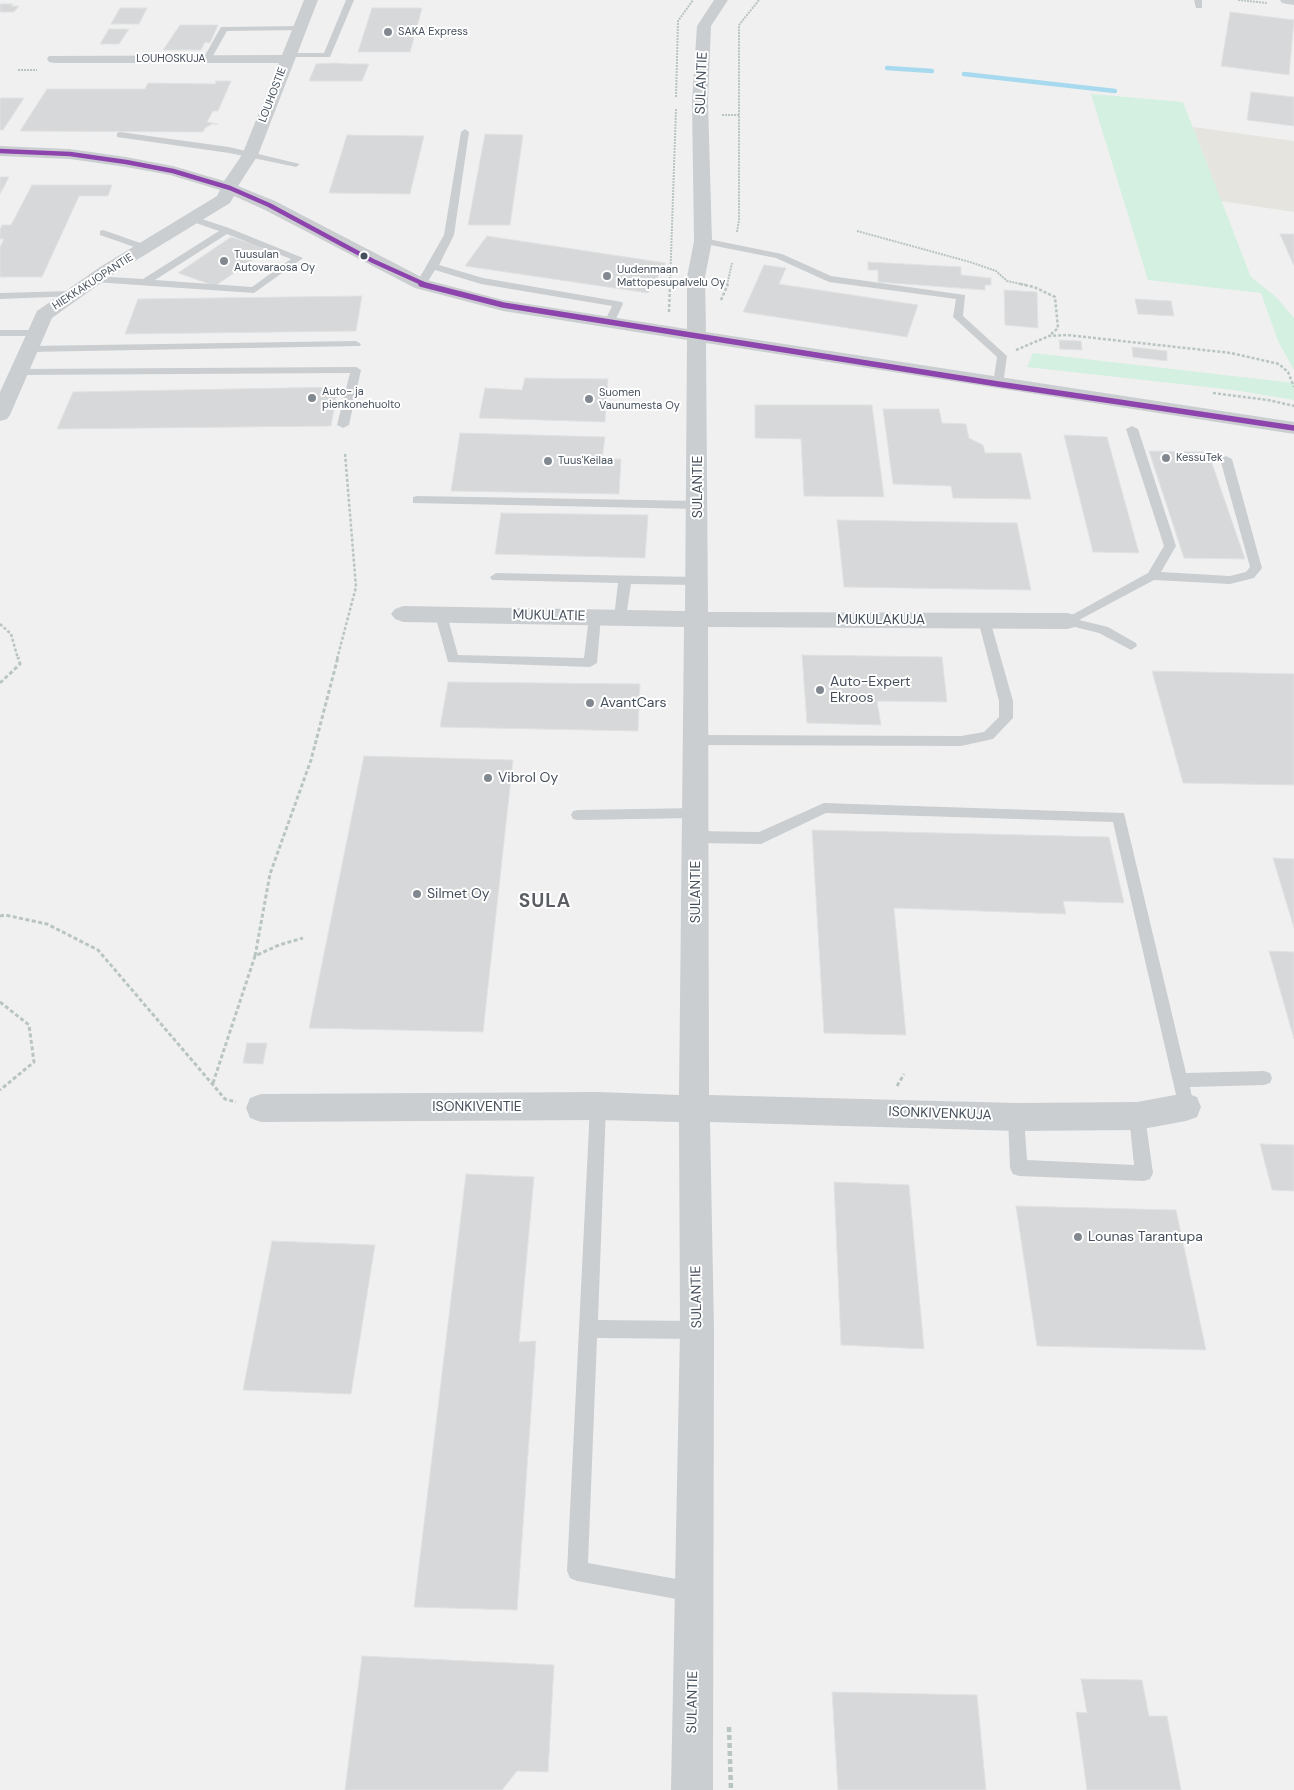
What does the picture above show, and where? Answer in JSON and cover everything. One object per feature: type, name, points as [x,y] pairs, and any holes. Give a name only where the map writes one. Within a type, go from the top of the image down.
[{"type":"street","name":"LOUHOSTIE","points":[[230,188],[234,178],[250,155],[311,0]]},
{"type":"street","name":"SULANTIE","points":[[692,1790],[698,1330],[694,1109],[698,505],[696,277],[703,241],[700,102],[704,26],[721,0]]},
{"type":"street","points":[[1287,0],[1294,1]]},
{"type":"street","name":"LOUHOSKUJA","points":[[54,59],[288,57]]},
{"type":"street","points":[[0,151],[70,154],[126,162],[173,171],[230,188],[269,205],[373,261],[421,284],[503,305],[609,323],[696,328],[998,384],[1294,428]]},
{"type":"street","name":"HIEKKAKUOPANTIE","points":[[0,415],[44,315],[94,279],[224,199],[230,188]]},
{"type":"street","name":"MUKULATIE","points":[[403,614],[696,618]]},
{"type":"street","name":"MUKULAKUJA","points":[[696,618],[721,620],[1067,621]]},
{"type":"street","name":"ISONKIVENKUJA","points":[[694,1109],[1016,1117],[1137,1116],[1183,1094]]},
{"type":"street","name":"ISONKIVENTIE","points":[[260,1108],[598,1106],[694,1109]]},
{"type":"lane","points":[[288,57],[327,54],[350,0]]},
{"type":"lane","points":[[207,59],[224,29],[300,28]]},
{"type":"lane","points":[[421,284],[434,266],[449,235],[465,132]]},
{"type":"lane","points":[[120,135],[229,150],[296,164]]},
{"type":"lane","points":[[94,279],[254,290],[298,258],[193,219]]},
{"type":"lane","points":[[146,282],[226,230]]},
{"type":"lane","points":[[103,233],[146,248]]},
{"type":"lane","points":[[703,241],[779,256],[829,279],[960,297],[958,317],[1002,356],[998,384]]},
{"type":"lane","points":[[434,266],[481,281],[618,304],[609,323]]},
{"type":"lane","points":[[0,296],[72,294]]},
{"type":"lane","points":[[0,333],[32,341],[356,344]]},
{"type":"lane","points":[[18,372],[356,370],[343,425]]},
{"type":"lane","points":[[1067,621],[1152,576],[1166,556],[1170,546],[1132,429]]},
{"type":"lane","points":[[1152,576],[1230,580],[1250,575],[1256,568],[1226,459]]},
{"type":"lane","points":[[417,500],[698,505]]},
{"type":"lane","points":[[496,578],[696,581]]},
{"type":"lane","points":[[620,616],[625,581]]},
{"type":"lane","points":[[442,615],[453,659],[590,664],[595,617]]},
{"type":"lane","points":[[697,740],[961,741],[988,736],[1006,718],[1006,700],[984,620]]},
{"type":"lane","points":[[1067,621],[1103,630],[1132,646]]},
{"type":"lane","points":[[578,815],[696,825],[761,838],[824,808],[1119,816],[1183,1094],[1264,1078]]},
{"type":"lane","points":[[598,1106],[577,1571],[694,1592]]},
{"type":"lane","points":[[1016,1117],[1020,1168],[1144,1173],[1137,1116]]},
{"type":"lane","points":[[588,1329],[698,1330]]},
{"type":"path","points":[[693,0],[678,21],[673,237],[668,322],[696,328],[710,323],[728,283],[739,220],[739,24],[759,0]]},
{"type":"path","points":[[857,231],[970,262],[996,271],[1007,281],[1034,287],[1055,297],[1058,328],[1049,336],[1002,356]]},
{"type":"path","points":[[1049,336],[1077,336],[1231,353],[1265,359],[1279,364],[1288,372],[1294,387]]},
{"type":"path","points":[[1208,393],[1268,400],[1294,406]]},
{"type":"path","points":[[213,1084],[255,956],[270,874],[311,760],[356,587],[345,453]]},
{"type":"path","points":[[0,624],[11,634],[20,664],[0,683]]},
{"type":"path","points":[[0,916],[6,915],[47,924],[98,950],[225,1099],[260,1108]]},
{"type":"path","points":[[255,956],[279,945],[303,938]]},
{"type":"path","points":[[0,1002],[29,1025],[34,1062],[0,1090]]},
{"type":"shaded area","points":[[1193,127],[1294,141],[1294,212],[1221,201]]},
{"type":"green space","points":[[1091,94],[1183,102],[1251,277],[1276,297],[1294,318],[1294,370],[1278,341],[1261,293],[1148,280]]},
{"type":"green space","points":[[1033,353],[1294,383],[1294,400],[1234,390],[1027,367]]},
{"type":"building","points":[[0,4],[19,6],[14,12],[0,12]]},
{"type":"building","points":[[120,8],[147,8],[139,24],[111,24]]},
{"type":"building","points":[[372,8],[422,8],[410,52],[358,52]]},
{"type":"building","points":[[1230,12],[1294,20],[1289,75],[1221,66]]},
{"type":"building","points":[[180,25],[218,25],[210,43],[205,42],[201,50],[163,50]]},
{"type":"building","points":[[109,29],[129,29],[119,44],[100,44]]},
{"type":"building","points":[[316,64],[369,64],[362,81],[309,81]]},
{"type":"building","points":[[216,81],[231,81],[218,111],[213,111],[207,122],[218,124],[212,124],[205,128],[203,132],[20,131],[47,89],[145,89],[148,83],[215,84]]},
{"type":"building","points":[[1251,92],[1294,97],[1294,126],[1247,120]]},
{"type":"building","points":[[0,98],[24,98],[3,130],[0,130]]},
{"type":"building","points":[[485,134],[523,135],[510,225],[468,225]]},
{"type":"building","points":[[347,135],[424,136],[410,194],[329,193]]},
{"type":"building","points":[[0,177],[9,177],[0,194]]},
{"type":"building","points":[[32,185],[112,185],[108,196],[79,196],[42,277],[0,277],[0,247],[4,239],[0,239],[0,230],[2,225],[11,225]]},
{"type":"building","points":[[1280,234],[1294,234],[1294,266]]},
{"type":"building","points":[[487,236],[666,263],[648,293],[465,266]]},
{"type":"building","name":"Tuusulan Autovaraosa Oy","points":[[231,237],[269,249],[215,286],[178,273]]},
{"type":"building","points":[[868,262],[961,267],[961,275],[991,278],[991,285],[985,285],[985,290],[878,282],[878,270],[868,270]]},
{"type":"building","points":[[764,265],[786,268],[779,284],[918,305],[907,337],[743,312]]},
{"type":"building","points":[[1004,290],[1037,292],[1038,328],[1005,325]]},
{"type":"building","points":[[362,296],[356,331],[125,334],[138,299]]},
{"type":"building","points":[[1135,299],[1171,301],[1174,316],[1138,314]]},
{"type":"building","points":[[1059,340],[1081,341],[1082,350],[1060,349]]},
{"type":"building","points":[[1132,347],[1167,351],[1167,361],[1133,357]]},
{"type":"building","points":[[525,378],[608,379],[605,422],[479,418],[485,388],[522,390]]},
{"type":"building","points":[[338,387],[331,426],[57,429],[73,392]]},
{"type":"building","points":[[755,405],[872,405],[884,497],[804,496],[801,439],[755,438]]},
{"type":"building","points":[[883,409],[939,409],[942,423],[966,424],[969,438],[983,445],[985,453],[1021,453],[1031,499],[953,498],[951,486],[893,484]]},
{"type":"building","points":[[460,433],[605,437],[602,459],[621,459],[619,494],[451,491]]},
{"type":"building","points":[[1064,435],[1107,437],[1139,553],[1093,552]]},
{"type":"building","points":[[1149,451],[1208,452],[1245,559],[1184,558]]},
{"type":"building","points":[[501,513],[648,515],[645,558],[495,554]]},
{"type":"building","points":[[837,520],[1017,523],[1031,590],[844,587]]},
{"type":"building","points":[[802,655],[942,657],[947,702],[877,701],[881,725],[807,723]]},
{"type":"building","points":[[1152,671],[1294,674],[1294,785],[1183,783]]},
{"type":"building","points":[[448,682],[640,684],[638,731],[440,727]]},
{"type":"building","name":"Silmet Oy","points":[[364,756],[513,760],[483,1032],[309,1028]]},
{"type":"building","points":[[812,830],[1109,837],[1124,903],[1063,901],[1066,914],[894,908],[906,1035],[824,1033]]},
{"type":"building","points":[[1273,858],[1294,859],[1294,928]]},
{"type":"building","points":[[1269,951],[1294,952],[1294,1039]]},
{"type":"building","points":[[247,1043],[267,1043],[263,1064],[243,1063]]},
{"type":"building","points":[[1260,1144],[1294,1145],[1294,1191],[1272,1190]]},
{"type":"building","points":[[466,1174],[534,1177],[519,1342],[536,1341],[517,1610],[414,1607]]},
{"type":"building","points":[[834,1182],[909,1185],[924,1349],[841,1345]]},
{"type":"building","points":[[1016,1206],[1176,1210],[1206,1350],[1037,1346]]},
{"type":"building","points":[[272,1241],[375,1245],[351,1394],[243,1390]]},
{"type":"building","points":[[362,1656],[554,1665],[548,1772],[517,1771],[502,1790],[345,1790]]},
{"type":"building","points":[[1081,1679],[1142,1680],[1149,1716],[1167,1716],[1181,1790],[1087,1790],[1076,1712],[1087,1713]]},
{"type":"building","points":[[832,1692],[977,1695],[986,1790],[838,1790]]},
{"type":"waterway","points":[[887,68],[932,71]]},
{"type":"waterway","points":[[964,74],[1115,91]]},
{"type":"transit line","points":[[0,151],[70,154],[126,162],[173,171],[230,188],[269,205],[373,261],[421,284],[503,305],[998,384],[1294,428]]},
{"type":"place","name":"SAKA Express","points":[[388,32]]},
{"type":"place","name":"Tuusulan Autovaraosa Oy","points":[[224,261]]},
{"type":"place","name":"Uudenmaan Mattopesupalvelu Oy","points":[[607,276]]},
{"type":"place","name":"Auto- ja pienkonehuolto","points":[[312,398]]},
{"type":"place","name":"Suomen Vaunumesta Oy","points":[[589,399]]},
{"type":"place","name":"KessuTek","points":[[1166,458]]},
{"type":"place","name":"Tuus'Keilaa","points":[[548,461]]},
{"type":"place","name":"Auto-Expert Ekroos","points":[[820,690]]},
{"type":"place","name":"AvantCars","points":[[590,703]]},
{"type":"place","name":"Vibrol Oy","points":[[488,778]]},
{"type":"place","name":"Silmet Oy","points":[[417,894]]},
{"type":"place","name":"Lounas Tarantupa","points":[[1078,1237]]},
{"type":"district","name":"SULA","points":[[545,902]]}]
